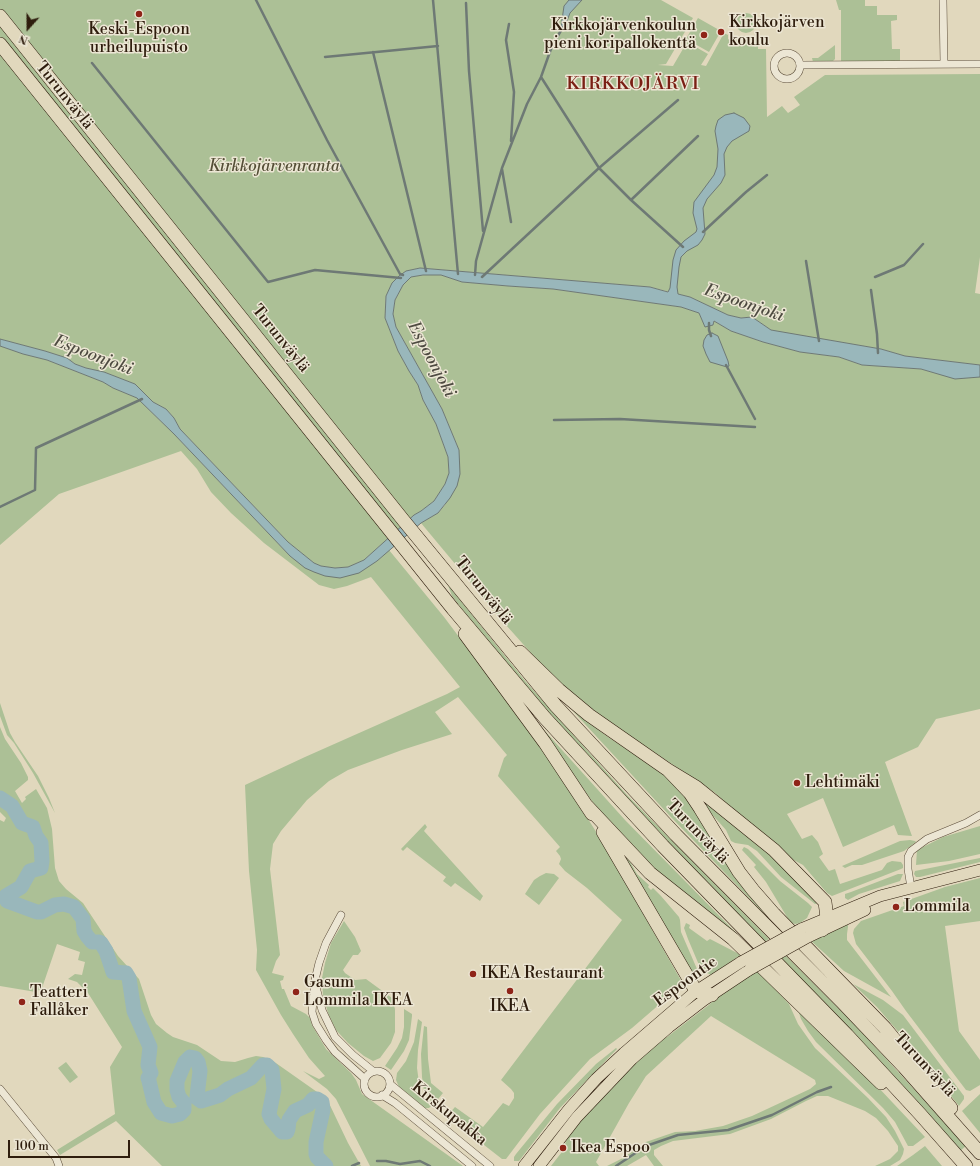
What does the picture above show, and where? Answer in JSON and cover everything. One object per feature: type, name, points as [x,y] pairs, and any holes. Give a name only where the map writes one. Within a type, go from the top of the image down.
[{"type":"highway","name":"Turunväylä","points":[[0,16],[408,526],[556,706],[676,835],[904,1067],[980,1153]]},
{"type":"highway","name":"Turunväylä","points":[[0,44],[453,609],[545,718],[663,846],[847,1035],[966,1166]]},
{"type":"highway","points":[[453,609],[467,638],[545,743],[587,806],[632,880],[696,991],[712,995]]},
{"type":"highway","points":[[495,633],[522,654],[559,690],[589,716],[668,770],[696,787],[774,850],[825,902],[824,924]]},
{"type":"highway","points":[[668,770],[690,793],[739,872],[753,890],[774,914],[885,1028],[950,1105],[969,1140]]},
{"type":"highway","points":[[587,806],[650,873],[733,939],[878,1079],[928,1132],[955,1153]]},
{"type":"main road","name":"Espoontie","points":[[524,1166],[569,1109],[596,1079],[696,991],[804,933],[824,924],[892,898],[911,888],[980,870]]},
{"type":"main road","name":"Espoontie","points":[[539,1166],[577,1117],[632,1059],[670,1027],[712,995],[745,966]]},
{"type":"street","points":[[943,0],[944,64]]},
{"type":"street","points":[[801,64],[980,64]]},
{"type":"street","points":[[911,888],[908,857],[911,851],[927,839],[966,824],[980,815]]},
{"type":"street","points":[[341,915],[326,942],[319,962],[315,980],[312,1012],[316,1024],[335,1052],[365,1079]]},
{"type":"street","points":[[315,980],[322,1010],[335,1037],[353,1055],[374,1072]]},
{"type":"street","points":[[374,1072],[385,1073],[389,1080],[390,1084],[388,1091],[382,1095],[375,1096],[369,1093],[365,1086],[365,1079],[369,1074],[374,1072]]},
{"type":"street","name":"Kirskupakka","points":[[390,1084],[490,1166]]},
{"type":"street","points":[[0,1089],[47,1147],[59,1166]]},
{"type":"street","name":"Kirskupakka","points":[[382,1095],[395,1103],[472,1166]]},
{"type":"green space","name":"Kirkkojärvenranta","points":[[0,0],[661,0],[693,18],[666,64],[658,65],[673,66],[687,42],[708,54],[701,65],[706,66],[724,33],[728,35],[728,39],[731,41],[735,39],[743,43],[748,38],[754,38],[758,41],[758,49],[766,49],[767,117],[782,106],[788,113],[800,105],[794,97],[825,75],[980,74],[980,257],[975,293],[980,294],[980,365],[905,356],[881,349],[778,332],[771,330],[752,317],[741,318],[728,315],[690,297],[650,287],[420,268],[407,271],[399,276],[393,283],[386,296],[385,318],[398,351],[418,385],[423,400],[436,424],[448,457],[449,473],[445,484],[434,501],[414,515],[364,560],[348,567],[335,568],[321,566],[314,563],[288,542],[180,429],[174,418],[166,409],[153,402],[135,384],[104,372],[75,364],[67,358],[0,339]]},
{"type":"green space","points":[[836,0],[865,0],[865,6],[877,6],[877,15],[897,15],[897,20],[891,21],[892,49],[900,49],[900,61],[841,62],[841,10],[839,10]]},
{"type":"green space","points":[[746,13],[753,16],[756,23],[753,30],[746,33],[739,30],[736,23],[739,16]]},
{"type":"green space","name":"Kirkkojärvenkoulun pieni koripallokenttä","points":[[698,18],[721,31],[709,52],[686,39]]},
{"type":"green space","points":[[835,45],[835,59],[833,61],[813,62],[812,58],[818,58]]},
{"type":"green space","points":[[441,275],[462,282],[553,289],[681,307],[699,313],[705,326],[713,325],[714,321],[731,331],[763,342],[800,352],[839,357],[862,365],[921,369],[939,374],[980,377],[980,709],[936,719],[918,747],[885,762],[912,836],[898,835],[894,825],[843,847],[823,798],[787,814],[802,839],[812,835],[818,842],[823,854],[819,857],[829,871],[835,869],[840,884],[882,870],[887,863],[892,861],[901,862],[903,868],[832,896],[827,893],[803,865],[790,858],[773,845],[714,792],[604,719],[566,689],[539,662],[506,625],[421,523],[438,513],[445,505],[459,450],[442,409],[396,327],[393,314],[395,300],[403,285],[411,277]]},
{"type":"green space","points":[[0,346],[47,360],[103,382],[137,398],[174,434],[290,556],[325,576],[377,561],[389,550],[444,617],[508,702],[553,764],[600,838],[683,984],[632,1028],[590,1059],[540,1114],[506,1159],[502,1159],[447,1116],[455,1107],[483,1127],[503,1103],[509,1106],[514,1098],[514,1093],[501,1080],[622,920],[587,888],[565,871],[559,864],[561,859],[556,851],[560,847],[498,776],[504,758],[507,755],[458,697],[435,712],[452,734],[402,750],[348,770],[329,781],[307,800],[281,831],[273,844],[270,869],[280,955],[276,961],[272,973],[284,976],[283,980],[280,981],[282,989],[284,989],[291,1006],[306,1014],[310,1018],[312,1025],[326,1049],[351,1073],[362,1094],[463,1166],[370,1166],[336,1099],[327,1089],[303,1071],[319,1079],[325,1076],[309,1058],[293,1034],[256,970],[257,950],[249,871],[245,785],[460,687],[371,577],[334,589],[319,585],[264,543],[231,513],[211,492],[197,469],[181,451],[59,494],[0,545]]},
{"type":"green space","points":[[448,585],[526,682],[627,795],[769,939],[764,942],[693,870],[553,719],[486,640],[452,596]]},
{"type":"green space","points":[[0,703],[10,733],[38,776],[55,813],[33,773],[14,743],[7,735],[0,716]]},
{"type":"green space","points":[[572,710],[608,737],[651,765],[668,778],[684,794],[779,929],[669,815]]},
{"type":"green space","points":[[536,721],[625,820],[750,947],[663,877],[606,820]]},
{"type":"green space","points":[[0,727],[5,739],[21,763],[28,777],[28,780],[15,791],[22,803],[26,799],[25,797],[36,789],[47,808],[52,829],[55,868],[59,881],[83,903],[118,956],[139,979],[151,1015],[156,1024],[173,1037],[197,1045],[221,1061],[235,1062],[256,1056],[273,1061],[327,1099],[361,1166],[162,1166],[116,1121],[60,1155],[57,1150],[115,1114],[110,1067],[122,1047],[88,993],[77,982],[68,979],[75,974],[82,975],[85,962],[78,960],[80,952],[57,944],[42,988],[36,992],[0,986],[0,820],[4,822],[6,818],[0,812]]},
{"type":"green space","points":[[701,796],[741,829],[793,876],[818,903],[815,904],[781,877],[757,851],[748,845],[731,841],[726,830],[708,810]]},
{"type":"green space","points":[[425,824],[427,827],[424,831],[483,896],[480,901],[455,883],[451,887],[443,881],[446,877],[407,847],[403,851],[401,849]]},
{"type":"green space","points":[[980,826],[980,854],[949,861],[916,865],[917,850],[943,837]]},
{"type":"green space","points":[[910,840],[916,842],[904,851],[862,865],[852,865],[845,868],[842,866],[900,841]]},
{"type":"green space","points":[[744,847],[748,849],[780,881],[812,907],[807,918],[800,923],[795,924],[790,922],[766,882],[754,867],[756,865],[742,850]]},
{"type":"green space","points":[[618,849],[629,860],[637,874],[649,885],[648,887],[651,890],[653,888],[679,917],[681,932],[697,969],[694,976]]},
{"type":"green space","points":[[980,858],[980,862],[920,877],[916,877],[914,874],[915,871]]},
{"type":"green space","points":[[546,873],[554,874],[559,878],[539,905],[525,894],[534,880]]},
{"type":"green space","points":[[898,874],[903,874],[900,881],[859,894],[848,900],[845,898],[845,894]]},
{"type":"green space","points":[[980,878],[980,921],[945,926],[959,1031],[980,1060],[980,1085],[970,1091],[966,1090],[856,944],[853,933],[854,929],[861,921],[904,906],[903,902],[945,887]]},
{"type":"green space","points":[[344,921],[355,937],[361,951],[358,955],[353,955],[343,970],[355,980],[366,979],[392,998],[395,1009],[395,1032],[391,1043],[380,1058],[373,1061],[364,1056],[348,1043],[336,1030],[329,1016],[323,996],[322,978],[325,963],[331,943]]},
{"type":"green space","points":[[686,923],[690,925],[689,928],[707,941],[710,939],[741,955],[711,975],[707,973],[699,965],[688,939],[684,928]]},
{"type":"green space","points":[[845,924],[848,925],[847,940],[891,997],[844,971],[810,940]]},
{"type":"green space","points":[[783,953],[857,1027],[966,1146],[960,1151],[907,1090],[778,956]]},
{"type":"green space","points":[[756,968],[789,1004],[798,1024],[815,1048],[886,1117],[904,1149],[900,1160],[890,1166],[875,1166],[890,1159],[898,1151],[898,1146],[888,1131],[876,1118],[865,1111],[828,1096],[817,1096],[771,1119],[730,1134],[673,1141],[661,1146],[654,1150],[654,1155],[663,1166],[654,1166],[646,1155],[627,1166],[607,1166],[623,1158],[646,1142],[675,1132],[695,1131],[723,1126],[752,1116],[810,1089],[816,1084],[815,1080],[711,1016],[646,1076],[596,1162],[599,1166],[551,1166],[565,1148],[567,1139],[590,1109],[635,1064],[663,1038],[667,1037],[710,1004],[714,999]]},
{"type":"green space","points":[[853,984],[883,1000],[903,1015],[964,1096],[964,1099],[959,1106],[920,1057],[877,1007]]},
{"type":"green space","points":[[404,1009],[412,1014],[409,1040],[404,1051],[391,1070],[385,1066],[402,1038],[404,1027]]},
{"type":"green space","points":[[798,1010],[877,1086],[925,1137],[913,1146],[908,1146],[895,1122],[883,1108],[816,1042],[801,1019]]},
{"type":"green space","points":[[418,1019],[422,1022],[417,1068],[420,1090],[424,1099],[431,1106],[429,1108],[425,1108],[399,1087],[396,1080],[397,1073],[406,1061],[414,1042]]},
{"type":"green space","points":[[424,1026],[427,1027],[428,1059],[431,1083],[443,1093],[434,1104],[424,1091],[422,1077],[421,1054]]},
{"type":"green space","points":[[616,1048],[617,1049],[560,1108],[519,1161],[514,1161],[516,1154],[557,1104],[596,1064]]},
{"type":"green space","points":[[66,1062],[78,1077],[70,1083],[58,1068]]},
{"type":"green space","points":[[980,1094],[980,1133],[962,1111]]},
{"type":"green space","points":[[925,1146],[942,1166],[897,1166],[913,1155]]},
{"type":"water","points":[[569,0],[582,0],[570,13],[563,29],[561,27],[564,6]]},
{"type":"water","points":[[734,113],[744,118],[750,126],[749,131],[732,141],[727,147],[724,154],[725,175],[721,183],[707,199],[703,208],[705,234],[698,245],[687,251],[681,257],[677,287],[678,294],[690,297],[728,315],[741,318],[752,317],[771,330],[881,349],[905,356],[980,365],[980,377],[955,379],[921,369],[862,365],[839,357],[800,352],[763,342],[731,331],[714,321],[713,325],[705,327],[699,313],[681,307],[553,289],[462,282],[441,275],[411,277],[403,285],[395,300],[393,314],[396,327],[442,409],[459,450],[460,474],[457,486],[438,513],[421,523],[377,561],[359,573],[340,578],[325,576],[314,572],[305,568],[290,556],[174,434],[137,398],[103,382],[47,360],[0,346],[0,339],[45,351],[67,358],[75,364],[104,372],[135,384],[153,402],[166,409],[174,418],[180,429],[288,542],[314,563],[321,566],[335,568],[348,567],[364,560],[414,515],[434,501],[445,484],[449,473],[448,457],[436,424],[423,400],[418,385],[398,351],[385,318],[386,296],[392,283],[406,271],[420,268],[650,287],[668,292],[670,288],[673,260],[676,250],[684,241],[696,232],[697,229],[693,213],[694,202],[714,175],[717,167],[718,149],[715,131],[718,120],[725,115]]},
{"type":"water","points":[[712,333],[718,336],[728,361],[729,366],[727,367],[710,362],[706,354],[703,346],[704,340],[707,335]]},
{"type":"waterway","points":[[256,0],[327,140],[400,274],[403,275]]},
{"type":"waterway","points":[[433,0],[458,274]]},
{"type":"waterway","points":[[466,3],[469,71],[483,231]]},
{"type":"waterway","points":[[509,24],[506,40],[514,92],[511,141]]},
{"type":"waterway","points":[[475,275],[476,261],[502,168],[527,104],[541,77],[552,46],[563,27]]},
{"type":"waterway","points":[[325,57],[438,46]]},
{"type":"waterway","points":[[373,52],[426,271]]},
{"type":"waterway","points":[[92,63],[268,282],[315,270],[401,278]]},
{"type":"waterway","points":[[541,77],[599,168],[631,200],[683,247]]},
{"type":"waterway","points":[[482,277],[599,168],[678,100]]},
{"type":"waterway","points":[[631,200],[698,136]]},
{"type":"waterway","points":[[502,169],[511,222]]},
{"type":"waterway","points":[[703,232],[746,192],[767,175]]},
{"type":"waterway","points":[[875,277],[904,265],[923,244]]},
{"type":"waterway","points":[[806,261],[819,341]]},
{"type":"waterway","points":[[871,290],[878,353]]},
{"type":"waterway","points":[[709,323],[711,336]]},
{"type":"waterway","points":[[726,365],[755,419]]},
{"type":"waterway","points":[[0,507],[35,490],[36,448],[142,399]]},
{"type":"waterway","points":[[554,420],[620,419],[755,427]]},
{"type":"waterway","points":[[0,798],[12,806],[22,823],[33,827],[36,836],[41,843],[41,868],[30,871],[21,887],[6,896],[7,901],[37,912],[41,912],[55,905],[64,904],[74,907],[83,919],[84,931],[87,936],[92,942],[101,943],[106,951],[113,972],[126,973],[129,978],[134,1011],[150,1047],[148,1065],[151,1073],[148,1078],[154,1102],[161,1113],[172,1116],[180,1114],[184,1110],[184,1103],[179,1097],[177,1090],[177,1081],[185,1062],[190,1057],[195,1058],[198,1062],[200,1071],[197,1098],[201,1101],[220,1095],[228,1089],[251,1078],[263,1065],[267,1065],[272,1070],[274,1089],[269,1114],[271,1119],[282,1132],[287,1132],[289,1120],[295,1111],[308,1105],[313,1099],[317,1099],[322,1102],[323,1110],[316,1142],[316,1154],[326,1166]]},
{"type":"waterway","points":[[616,1166],[646,1146],[678,1135],[728,1130],[772,1115],[817,1092],[831,1087]]},
{"type":"waterway","points":[[377,1161],[400,1164],[420,1161],[430,1166]]},
{"type":"waterway","points":[[352,1166],[359,1163]]},
{"type":"place","name":"Keski-Espoon urheilupuisto","points":[[139,14]]},
{"type":"place","name":"Kirkkojärven koulu","points":[[721,32]]},
{"type":"place","name":"Kirkkojärvenkoulun pieni koripallokenttä","points":[[704,35]]},
{"type":"place","name":"Lehtimäki","points":[[797,783]]},
{"type":"place","name":"Lommila","points":[[896,907]]},
{"type":"place","name":"IKEA Restaurant","points":[[473,974]]},
{"type":"place","name":"IKEA","points":[[510,991]]},
{"type":"place","name":"Gasum Lommila IKEA","points":[[296,992]]},
{"type":"place","name":"Teatteri Fallåker","points":[[22,1002]]},
{"type":"place","name":"Ikea Espoo","points":[[563,1148]]},
{"type":"district","name":"KIRKKOJÄRVI","points":[[633,85]]},
{"type":"water label","name":"Espoonjoki","points":[[744,304]]},
{"type":"water label","name":"Espoonjoki","points":[[93,356]]},
{"type":"water label","name":"Espoonjoki","points":[[431,360]]}]
